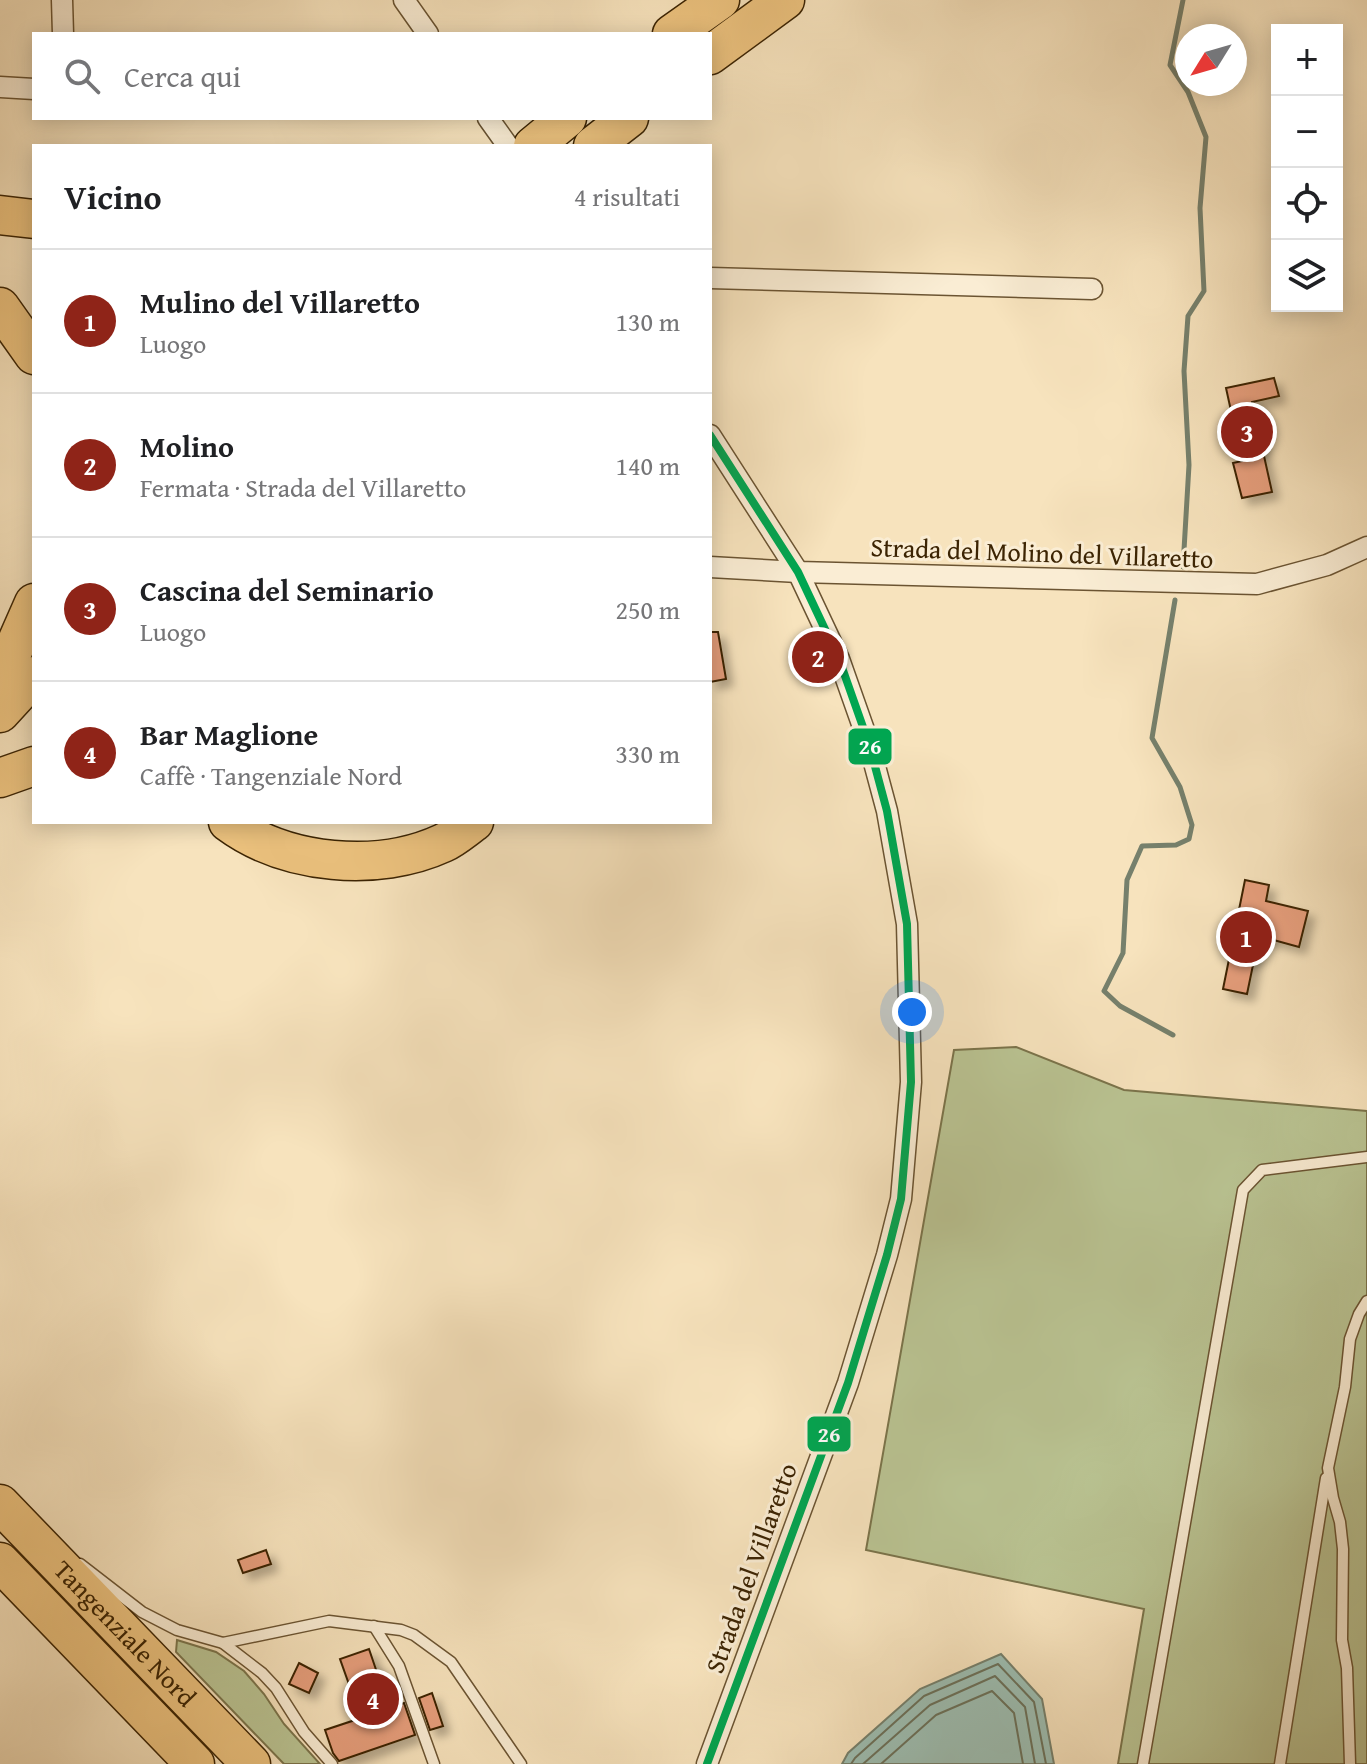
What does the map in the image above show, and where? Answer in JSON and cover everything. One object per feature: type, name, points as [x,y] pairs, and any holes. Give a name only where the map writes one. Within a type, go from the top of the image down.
[{"type":"highway","points":[[675,32],[720,0]]},
{"type":"highway","points":[[712,54],[785,0]]},
{"type":"highway","points":[[596,144],[626,120]]},
{"type":"highway","points":[[0,214],[32,212]]},
{"type":"highway","points":[[0,214],[32,219]]},
{"type":"highway","points":[[0,307],[32,352]]},
{"type":"highway","points":[[0,681],[32,608]]},
{"type":"highway","points":[[0,681],[32,648]]},
{"type":"highway","points":[[0,713],[32,678]]},
{"type":"highway","points":[[0,778],[32,767]]},
{"type":"highway","points":[[231,824],[245,834],[313,858],[365,862],[404,857],[445,842],[471,824]]},
{"type":"highway","points":[[260,824],[336,859]]},
{"type":"highway","name":"Tangenziale Nord","points":[[0,1504],[251,1764]]},
{"type":"highway","name":"Tangenziale Nord","points":[[0,1562],[195,1764]]},
{"type":"street","points":[[62,0],[63,32]]},
{"type":"street","points":[[404,0],[427,32]]},
{"type":"street","points":[[0,87],[32,89]]},
{"type":"street","points":[[493,120],[539,137]]},
{"type":"street","points":[[712,278],[1092,289]]},
{"type":"street","name":"Strada del Villaretto","points":[[707,1764],[848,1383],[887,1255],[901,1199],[911,1082],[907,924],[887,811],[869,744],[839,659],[798,572],[712,438]]},
{"type":"street","name":"Strada del Molino del Villaretto","points":[[712,567],[1257,584],[1327,565],[1367,547]]},
{"type":"lane","points":[[1143,1764],[1243,1190],[1262,1170],[1367,1157]]},
{"type":"lane","points":[[1280,1764],[1328,1468],[1345,1387],[1350,1339],[1367,1301]]},
{"type":"lane","points":[[1328,1468],[1343,1549],[1342,1640],[1347,1668],[1350,1764]]},
{"type":"lane","points":[[29,1531],[62,1553]]},
{"type":"lane","points":[[74,1560],[161,1624],[223,1643],[262,1673],[276,1688],[304,1732],[332,1764]]},
{"type":"lane","points":[[223,1643],[329,1621],[401,1630],[414,1635],[451,1662],[521,1764]]},
{"type":"lane","points":[[374,1626],[399,1666],[434,1764]]},
{"type":"green space","points":[[1016,1047],[1124,1090],[1367,1111],[1367,1764],[1118,1764],[1144,1609],[866,1550],[954,1050]]},
{"type":"green space","points":[[177,1640],[216,1652],[244,1671],[284,1724],[320,1764],[284,1764],[176,1652]]},
{"type":"water","points":[[1001,1654],[1042,1699],[1054,1764],[842,1764],[848,1753],[920,1689]]},
{"type":"building","points":[[1274,378],[1279,396],[1252,402],[1272,492],[1242,498],[1233,463],[1242,461],[1226,388]]},
{"type":"building","points":[[712,632],[718,632],[726,679],[712,682]]},
{"type":"building","points":[[1245,880],[1269,885],[1266,901],[1308,911],[1299,947],[1259,936],[1247,994],[1223,989]]},
{"type":"building","points":[[266,1550],[271,1564],[243,1573],[238,1560]]},
{"type":"building","points":[[369,1649],[389,1708],[404,1703],[415,1735],[339,1761],[325,1730],[361,1718],[340,1659]]},
{"type":"building","points":[[299,1663],[318,1673],[309,1693],[289,1684]]},
{"type":"building","points":[[432,1693],[443,1726],[430,1730],[419,1698]]},
{"type":"waterway","points":[[1183,0],[1170,65],[1188,92],[1206,137],[1200,208],[1204,291],[1188,316],[1184,371],[1189,465],[1183,567]]},
{"type":"waterway","points":[[1173,1035],[1120,1006],[1104,991],[1123,953],[1127,880],[1142,846],[1176,845],[1189,839],[1192,825],[1180,787],[1152,738],[1175,600]]},
{"type":"transit line","name":"26","points":[[707,1764],[848,1383],[887,1255],[901,1199],[911,1082],[907,924],[887,811],[869,744],[839,659],[798,572],[712,438]]},
{"type":"place","name":"Cascina del Seminario","points":[[1247,432]]},
{"type":"place","name":"Molino","points":[[818,657]]},
{"type":"place","name":"Mulino del Villaretto","points":[[1246,937]]},
{"type":"place","name":"Bar Maglione","points":[[373,1699]]}]
